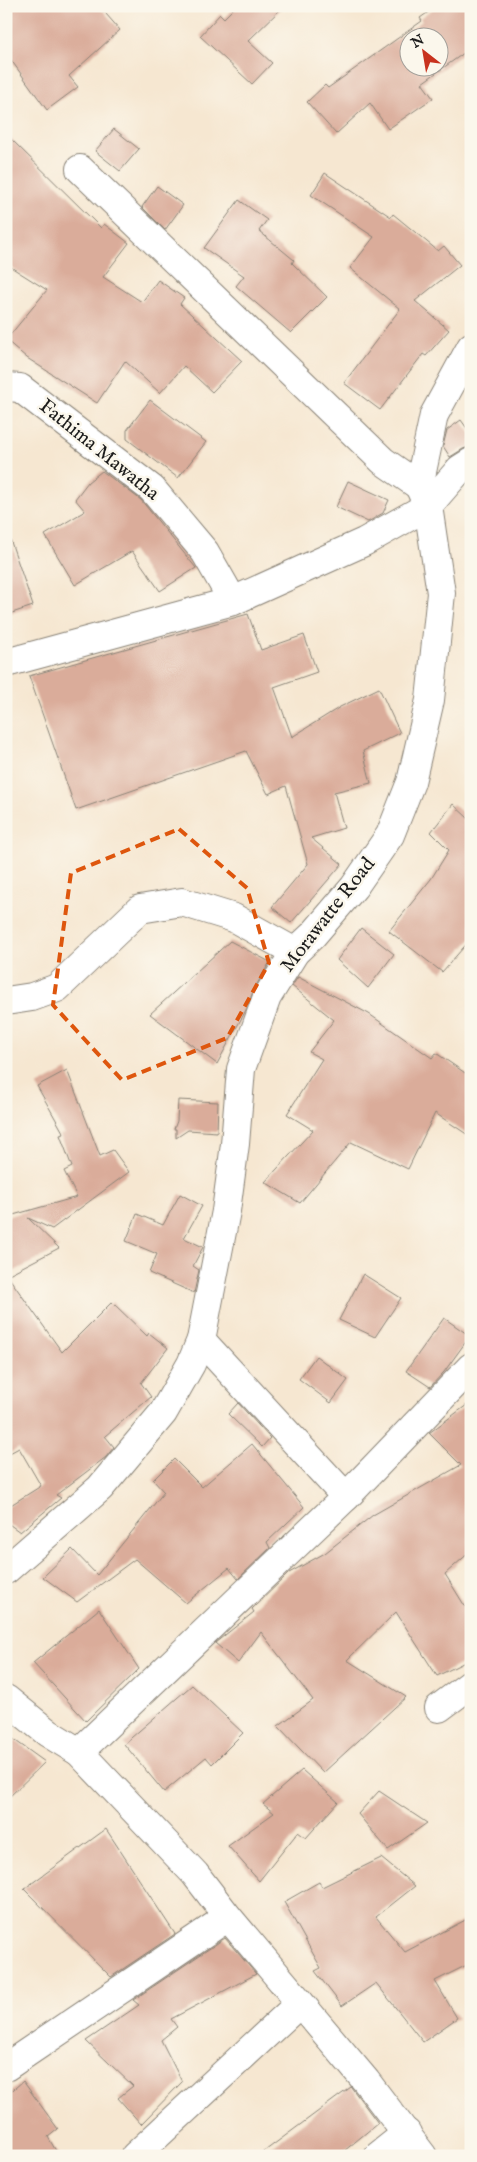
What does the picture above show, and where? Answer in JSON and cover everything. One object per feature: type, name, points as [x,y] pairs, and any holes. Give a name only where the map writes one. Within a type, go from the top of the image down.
[{"type":"street","points":[[80,169],[383,461],[424,496]]},
{"type":"street","name":"Morawatte Road","points":[[6,1570],[100,1488],[163,1413],[191,1364],[201,1340],[226,1211],[235,1144],[240,1069],[267,997],[295,952],[313,935],[354,887],[390,835],[410,782],[430,700],[441,593],[424,496],[434,416],[471,347]]},
{"type":"street","name":"Fathima Mawatha","points":[[6,387],[20,388],[152,488],[205,552],[233,601]]},
{"type":"street","points":[[6,663],[233,601],[364,542],[471,462]]},
{"type":"street","points":[[6,1001],[32,997],[57,988],[140,909],[155,906],[182,902],[234,918],[295,952]]},
{"type":"street","points":[[201,1340],[346,1497]]},
{"type":"street","points":[[79,1752],[346,1497],[471,1367]]},
{"type":"street","points":[[439,1708],[471,1684]]},
{"type":"street","points":[[6,1699],[48,1732],[79,1752],[195,1874],[228,1917],[366,2081],[423,2156]]},
{"type":"street","points":[[6,2067],[228,1917]]},
{"type":"street","points":[[135,2156],[300,2003]]},
{"type":"street","points":[[378,2156],[407,2133]]},
{"type":"highlighted area","points":[[179,829],[247,888],[269,963],[227,1038],[122,1080],[53,1005],[71,873]]},
{"type":"building","points":[[6,6],[99,6],[120,30],[69,76],[78,87],[47,110],[6,53]]},
{"type":"building","points":[[236,6],[284,6],[248,41],[272,63],[252,84],[200,36],[220,14],[224,18]]},
{"type":"building","points":[[437,6],[471,6],[471,48],[450,63],[450,28],[412,28],[422,21],[420,18]]},
{"type":"building","points":[[400,37],[400,78],[429,78],[422,83],[433,98],[388,129],[370,103],[336,134],[307,102],[325,85],[328,88]]},
{"type":"building","points":[[114,129],[139,149],[120,171],[95,151]]},
{"type":"building","points":[[6,134],[101,228],[104,224],[129,243],[103,277],[142,302],[158,280],[184,298],[180,304],[242,361],[212,392],[184,366],[160,393],[125,361],[97,403],[27,358],[6,340],[47,290],[6,264]]},
{"type":"building","points":[[325,173],[391,217],[393,214],[438,251],[444,246],[460,265],[415,301],[449,330],[426,356],[423,354],[380,410],[344,383],[400,309],[350,268],[374,237],[311,195]]},
{"type":"building","points":[[157,186],[183,205],[165,230],[142,207]]},
{"type":"building","points":[[239,200],[267,220],[259,231],[294,260],[292,263],[327,297],[291,333],[236,286],[244,276],[204,248]]},
{"type":"building","points":[[150,400],[206,442],[178,478],[127,439],[127,430]]},
{"type":"building","points":[[461,420],[471,434],[471,446],[450,457],[443,446],[447,430]]},
{"type":"building","points":[[102,471],[141,500],[196,568],[160,591],[132,551],[75,585],[45,535],[85,511],[75,499],[88,482]]},
{"type":"building","points":[[348,481],[389,500],[383,513],[368,522],[336,507]]},
{"type":"building","points":[[10,539],[33,606],[6,615],[6,540]]},
{"type":"building","points":[[248,614],[261,650],[304,635],[317,672],[274,687],[292,737],[340,707],[379,688],[400,733],[363,751],[371,783],[334,792],[344,828],[311,838],[342,864],[291,923],[272,907],[308,864],[286,786],[268,794],[246,751],[76,810],[29,676]]},
{"type":"building","points":[[453,804],[469,819],[471,816],[471,939],[442,972],[389,931],[431,879],[449,850],[431,832]]},
{"type":"building","points":[[361,928],[394,954],[368,988],[337,960]]},
{"type":"building","points":[[230,941],[270,962],[254,989],[247,1008],[217,1064],[150,1014]]},
{"type":"building","points":[[298,977],[369,1014],[432,1058],[436,1053],[471,1077],[471,1137],[435,1113],[408,1169],[351,1142],[300,1203],[265,1182],[313,1130],[287,1114],[322,1059],[309,1052],[334,1020],[292,986]]},
{"type":"building","points":[[67,1070],[100,1156],[113,1150],[129,1172],[52,1229],[28,1218],[59,1248],[7,1275],[62,1352],[112,1302],[147,1336],[149,1333],[168,1348],[141,1383],[151,1397],[105,1436],[114,1447],[106,1457],[56,1495],[61,1498],[20,1532],[6,1522],[6,1508],[41,1486],[19,1448],[6,1455],[6,1217],[77,1197],[64,1171],[72,1167],[60,1135],[64,1134],[37,1086]]},
{"type":"building","points":[[178,1100],[218,1102],[217,1132],[188,1130],[176,1138],[176,1129],[174,1129],[177,1121]]},
{"type":"building","points":[[180,1194],[202,1206],[184,1238],[203,1247],[193,1266],[199,1270],[194,1293],[149,1273],[157,1254],[126,1241],[137,1214],[163,1225]]},
{"type":"building","points":[[363,1274],[401,1298],[375,1337],[339,1320]]},
{"type":"building","points":[[444,1318],[470,1336],[444,1372],[430,1387],[406,1371]]},
{"type":"building","points":[[316,1356],[348,1380],[331,1403],[299,1379]]},
{"type":"building","points":[[471,1402],[471,1551],[445,1574],[471,1616],[471,1659],[437,1676],[396,1612],[347,1660],[406,1697],[323,1773],[278,1726],[313,1700],[261,1632],[238,1663],[215,1643],[254,1612],[252,1609],[289,1573],[325,1553],[373,1515],[461,1465],[429,1433]]},
{"type":"building","points":[[238,1403],[270,1438],[262,1447],[228,1414]]},
{"type":"building","points":[[252,1444],[304,1507],[267,1542],[270,1548],[238,1579],[229,1568],[186,1603],[135,1559],[77,1602],[43,1577],[72,1549],[97,1575],[164,1492],[153,1480],[174,1459],[202,1487]]},
{"type":"building","points":[[99,1609],[139,1669],[86,1721],[33,1663]]},
{"type":"building","points":[[192,1685],[243,1733],[212,1764],[206,1757],[164,1792],[124,1744]]},
{"type":"building","points":[[6,1734],[45,1762],[6,1800]]},
{"type":"building","points":[[302,1770],[338,1802],[306,1838],[298,1832],[259,1881],[228,1846],[274,1813],[263,1804]]},
{"type":"building","points":[[379,1791],[427,1823],[388,1850],[358,1814]]},
{"type":"building","points":[[106,1829],[175,1934],[111,1977],[24,1889]]},
{"type":"building","points":[[381,1858],[415,1886],[376,1917],[405,1952],[471,1917],[471,1963],[435,1981],[457,2018],[423,2042],[376,1983],[342,2006],[315,1971],[321,1968],[284,1902],[319,1882],[322,1887]]},
{"type":"building","points":[[225,1938],[256,1974],[171,2019],[177,2027],[161,2040],[182,2082],[141,2124],[118,2098],[133,2086],[86,2041],[139,2005],[133,2000]]},
{"type":"building","points":[[23,2081],[58,2129],[48,2137],[59,2156],[6,2156],[6,2096]]},
{"type":"building","points":[[351,2087],[378,2123],[338,2156],[258,2156]]}]
